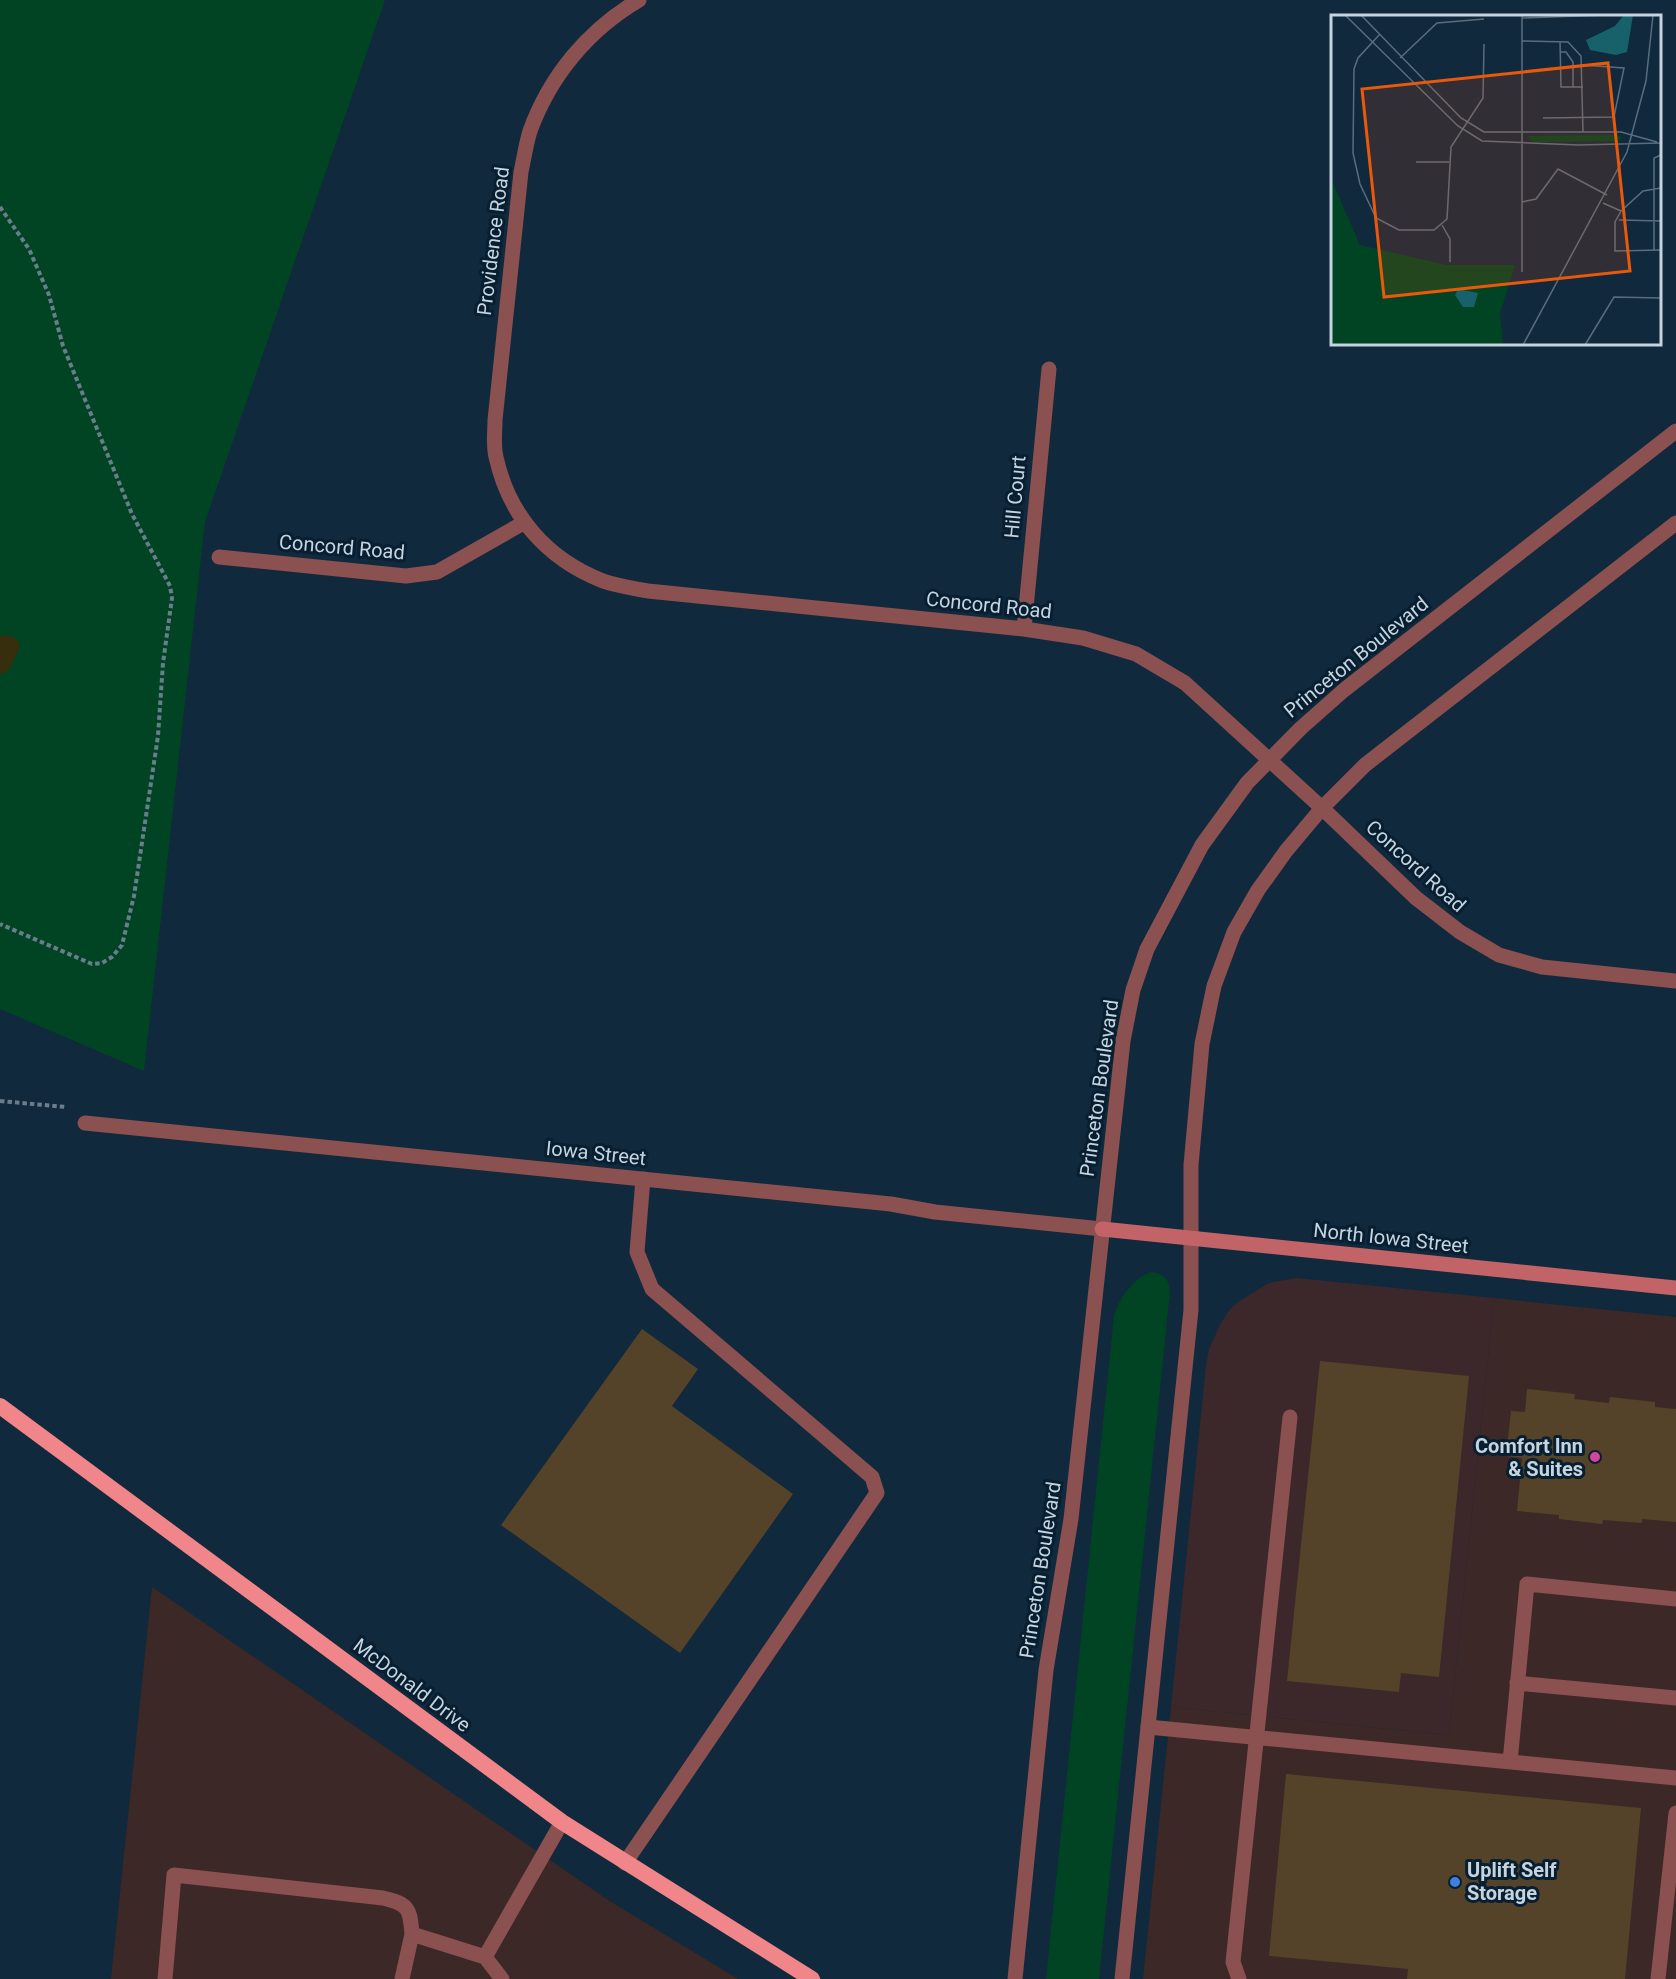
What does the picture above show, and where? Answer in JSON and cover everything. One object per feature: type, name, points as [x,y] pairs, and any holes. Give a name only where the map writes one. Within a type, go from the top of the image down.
[{"type":"highway","name":"McDonald Drive","points":[[0,1406],[562,1822],[812,1979]]},
{"type":"main road","name":"North Iowa Street","points":[[1102,1229],[1676,1288]]},
{"type":"street","name":"Providence Road","points":[[525,522],[504,485],[495,455],[495,420],[521,172],[530,133],[546,94],[569,60],[600,27],[639,0]]},
{"type":"street","name":"Hill Court","points":[[1024,629],[1049,369]]},
{"type":"street","name":"Princeton Boulevard","points":[[1015,1979],[1046,1670],[1071,1519],[1124,1041],[1133,990],[1147,949],[1202,845],[1247,783],[1300,728],[1344,690],[1676,431]]},
{"type":"street","name":"Concord Road","points":[[219,557],[405,576],[437,572],[525,522],[546,548],[570,566],[605,581],[648,591],[1024,629],[1083,638],[1136,654],[1185,683],[1322,808],[1416,898],[1460,932],[1499,955],[1542,967],[1676,981]]},
{"type":"street","points":[[1122,1979],[1191,1310],[1191,1165],[1202,1044],[1214,986],[1234,932],[1258,890],[1286,851],[1322,808],[1365,765],[1676,524]]},
{"type":"street","name":"Iowa Street","points":[[85,1123],[891,1204],[935,1212],[1102,1229]]},
{"type":"street","points":[[625,1863],[878,1493],[872,1477],[652,1289],[638,1252],[643,1179]]},
{"type":"street","points":[[1239,1979],[1233,1962],[1290,1417]]},
{"type":"street","points":[[1510,1762],[1527,1584],[1676,1599]]},
{"type":"street","points":[[1517,1683],[1676,1698]]},
{"type":"street","points":[[1148,1727],[1676,1778]]},
{"type":"street","points":[[1658,1979],[1676,1813]]},
{"type":"street","points":[[485,1957],[562,1822]]},
{"type":"street","points":[[165,1979],[174,1875],[384,1898],[401,1902],[410,1912],[412,1934],[402,1979]]},
{"type":"street","points":[[412,1934],[485,1957],[501,1979]]},
{"type":"path","points":[[0,207],[29,249],[49,295],[63,346],[128,503],[170,586],[172,598],[163,663],[158,735],[134,896],[122,945],[112,957],[102,963],[92,964],[0,924]]},
{"type":"path","points":[[0,1101],[66,1107],[85,1123]]},
{"type":"shaded area","points":[[1296,1278],[1494,1298],[1449,1735],[1171,1707],[1209,1349],[1230,1309],[1241,1300],[1269,1283]]},
{"type":"shaded area","points":[[1494,1298],[1676,1317],[1676,1979],[1143,1979],[1171,1707],[1449,1735]]},
{"type":"shaded area","points":[[152,1587],[608,1900],[738,1979],[111,1979]]},
{"type":"green space","points":[[0,0],[385,0],[205,522],[144,1071],[0,1009]]},
{"type":"green space","points":[[1152,1272],[1166,1278],[1170,1292],[1099,1979],[1046,1979],[1114,1316],[1133,1283]]},
{"type":"sand","points":[[0,636],[13,637],[18,641],[19,648],[10,669],[0,675]]},
{"type":"building","points":[[642,1329],[698,1369],[672,1406],[793,1494],[680,1653],[501,1525]]},
{"type":"building","points":[[1320,1361],[1469,1376],[1439,1677],[1401,1673],[1399,1692],[1287,1681]]},
{"type":"building","name":"Comfort Inn & Suites","points":[[1527,1389],[1575,1394],[1574,1399],[1609,1403],[1610,1397],[1655,1402],[1655,1407],[1676,1409],[1676,1522],[1642,1519],[1642,1523],[1603,1520],[1602,1524],[1559,1519],[1559,1515],[1517,1511],[1522,1458],[1506,1456],[1511,1411],[1525,1412]]},
{"type":"building","name":"Uplift Self Storage","points":[[1286,1774],[1641,1808],[1625,1979],[1407,1979],[1408,1969],[1269,1956]]},
{"type":"place","name":"Comfort Inn & Suites","points":[[1595,1457]]},
{"type":"place","name":"Uplift Self Storage","points":[[1455,1882]]}]
